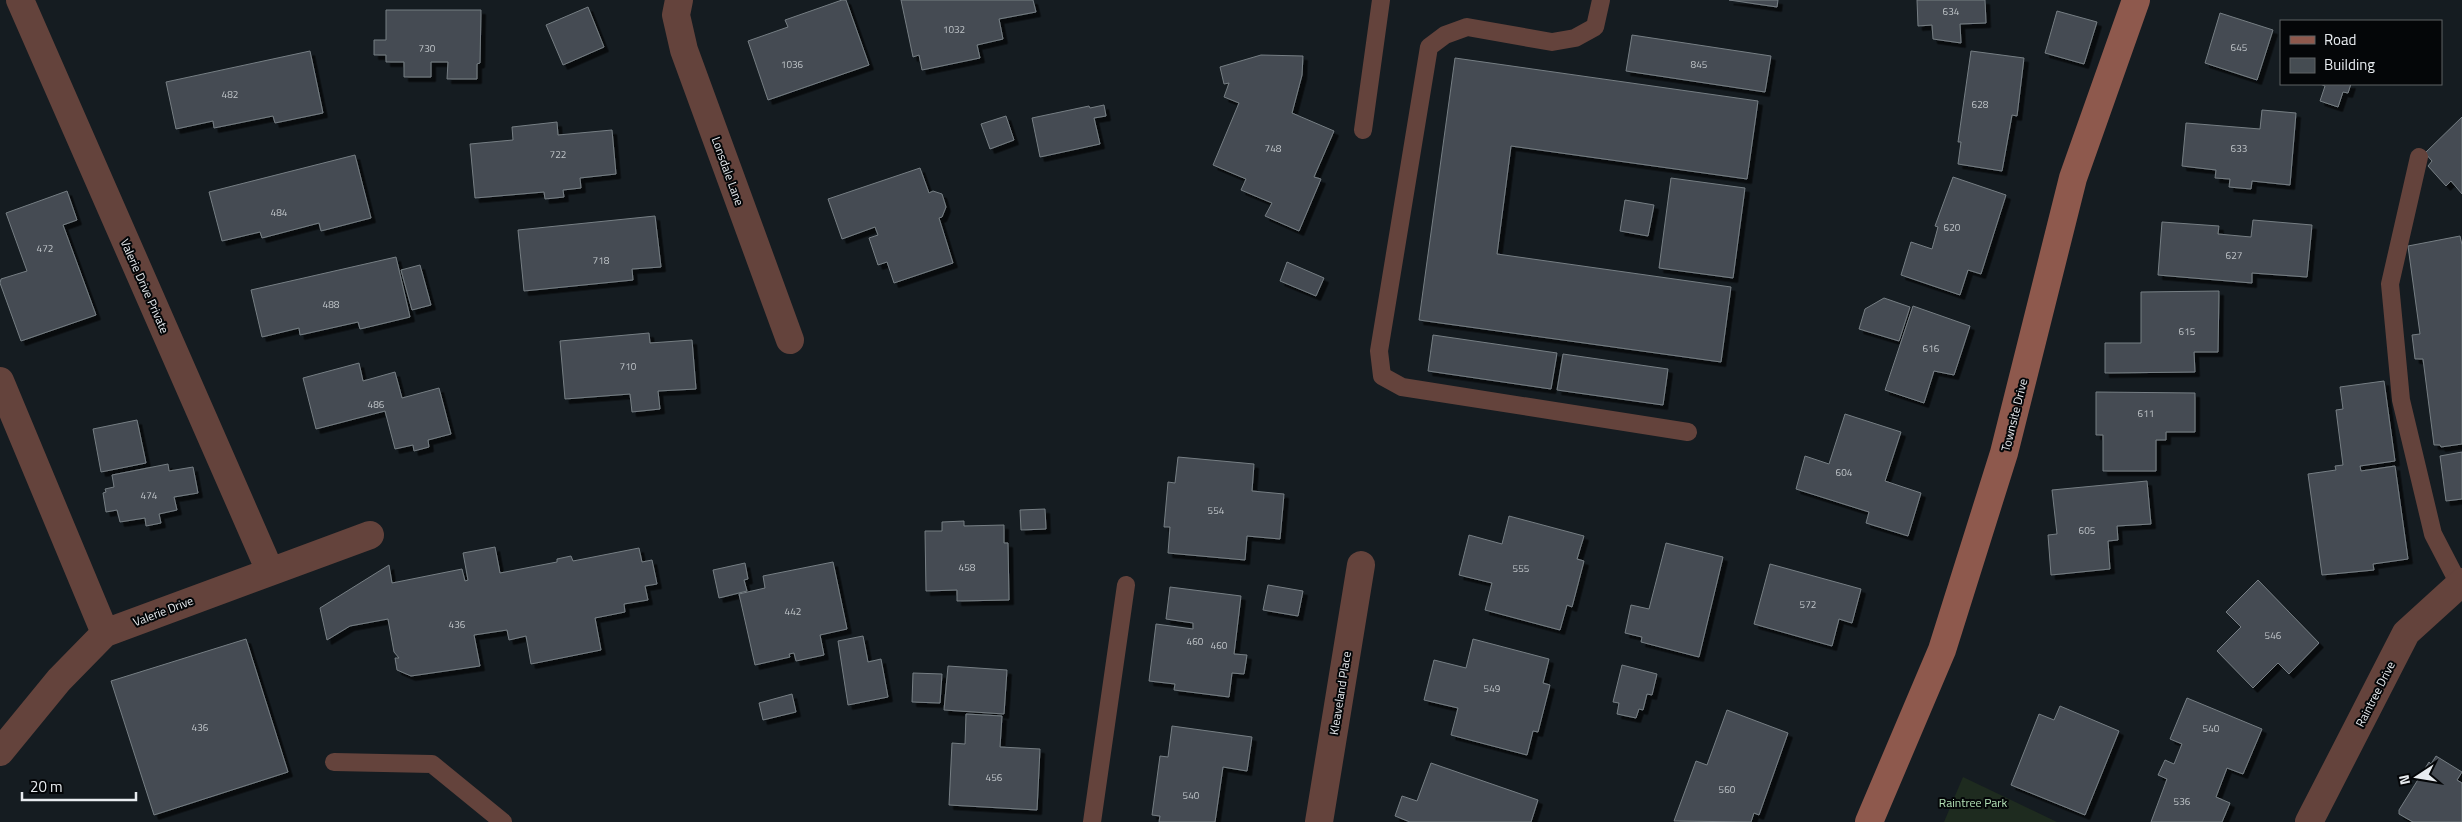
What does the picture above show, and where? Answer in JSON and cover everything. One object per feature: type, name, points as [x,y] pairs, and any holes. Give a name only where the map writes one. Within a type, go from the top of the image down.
[{"type":"main road","name":"Townsite Drive","points":[[1869,822],[1942,650],[2004,454],[2073,178],[2136,0]]},
{"type":"street","name":"Valerie Drive Private","points":[[20,0],[270,571]]},
{"type":"street","name":"Lonsdale Lane","points":[[679,0],[676,15],[684,50],[790,340]]},
{"type":"street","points":[[0,381],[105,634]]},
{"type":"street","name":"Valerie Drive","points":[[0,752],[59,680],[105,634],[370,535]]},
{"type":"street","name":"Kleaveland Place","points":[[1319,822],[1361,565]]},
{"type":"street","name":"Raintree Drive","points":[[2309,822],[2406,633],[2460,583]]},
{"type":"lane","points":[[1363,130],[1380,0]]},
{"type":"lane","points":[[1601,0],[1595,27],[1575,38],[1552,42],[1467,27],[1445,35],[1429,47],[1379,351],[1382,376],[1402,388],[1688,432]]},
{"type":"lane","points":[[2418,157],[2409,204],[2397,245],[2390,284],[2401,400],[2433,534],[2460,583]]},
{"type":"lane","points":[[1092,822],[1126,585]]},
{"type":"lane","points":[[334,762],[432,764],[503,822]]},
{"type":"green space","name":"Raintree Park","points":[[1963,777],[2057,822],[1944,822]]},
{"type":"building","points":[[846,0],[869,65],[768,100],[748,41],[788,27],[785,20]]},
{"type":"building","points":[[901,0],[1033,0],[1036,12],[999,19],[1003,39],[977,45],[980,58],[922,70],[919,55],[913,57]]},
{"type":"building","points":[[1729,0],[1778,0],[1777,7]]},
{"type":"building","points":[[1917,0],[1985,0],[1986,23],[1960,24],[1961,43],[1933,39],[1932,25],[1918,26]]},
{"type":"building","points":[[588,7],[604,47],[563,65],[546,25]]},
{"type":"building","points":[[386,10],[481,10],[480,63],[477,64],[477,79],[447,79],[448,62],[431,62],[431,77],[404,77],[404,62],[386,62],[386,55],[374,55],[374,40],[386,40]]},
{"type":"building","points":[[2057,11],[2097,22],[2084,64],[2045,53]]},
{"type":"building","points":[[2220,13],[2273,30],[2257,80],[2205,63]]},
{"type":"building","points":[[1632,35],[1771,56],[1765,92],[1626,71]]},
{"type":"building","points":[[310,51],[323,113],[275,123],[273,116],[214,128],[213,121],[176,129],[166,82]]},
{"type":"building","points":[[1971,51],[2024,58],[2017,116],[2012,115],[2002,171],[1958,164],[1961,142],[1958,142]]},
{"type":"building","points":[[1261,55],[1303,56],[1302,75],[1292,113],[1334,131],[1314,177],[1321,179],[1299,231],[1265,216],[1272,203],[1241,190],[1246,179],[1213,165],[1239,103],[1224,97],[1229,83],[1224,84],[1220,67]]},
{"type":"building","points":[[1455,58],[1758,101],[1747,179],[1511,146],[1497,254],[1731,287],[1721,362],[1419,320]]},
{"type":"building","points":[[2322,85],[2351,85],[2348,93],[2343,92],[2338,107],[2320,101],[2325,86]]},
{"type":"building","points":[[1104,105],[1106,116],[1094,118],[1100,144],[1040,157],[1032,118],[1089,106],[1090,108]]},
{"type":"building","points":[[2262,110],[2296,113],[2290,185],[2252,181],[2251,189],[2229,187],[2230,179],[2215,178],[2216,170],[2182,166],[2186,123],[2260,129]]},
{"type":"building","points":[[1006,116],[1014,140],[990,149],[981,124]]},
{"type":"building","points":[[2462,117],[2462,194],[2451,181],[2446,186],[2428,166],[2432,161],[2425,153]]},
{"type":"building","points":[[557,122],[558,135],[612,130],[616,174],[580,178],[581,188],[563,190],[564,197],[545,199],[544,192],[475,198],[470,144],[513,140],[512,127]]},
{"type":"building","points":[[355,155],[371,218],[321,231],[319,223],[262,238],[260,232],[222,241],[209,192]]},
{"type":"building","points":[[920,168],[929,193],[933,191],[942,194],[946,207],[942,217],[939,218],[953,263],[894,283],[887,262],[878,265],[869,238],[878,235],[875,227],[842,239],[828,199]]},
{"type":"building","points":[[1953,177],[2006,195],[1981,274],[1968,270],[1960,295],[1901,275],[1911,242],[1932,249],[1938,227],[1935,226]]},
{"type":"building","points":[[1671,178],[1745,188],[1733,278],[1659,268]]},
{"type":"building","points":[[67,191],[77,220],[63,225],[96,315],[21,341],[0,283],[1,279],[27,271],[6,213]]},
{"type":"building","points":[[1625,200],[1654,205],[1648,236],[1620,231]]},
{"type":"building","points":[[655,216],[661,267],[632,269],[633,280],[524,291],[518,230]]},
{"type":"building","points":[[2253,220],[2312,225],[2307,277],[2252,273],[2252,283],[2158,275],[2162,222],[2219,226],[2218,234],[2251,237]]},
{"type":"building","points":[[2460,236],[2462,245],[2462,444],[2441,447],[2440,445],[2434,445],[2423,359],[2415,359],[2412,335],[2420,334],[2408,246]]},
{"type":"building","points":[[396,257],[410,317],[360,329],[358,322],[300,335],[299,328],[262,337],[251,290]]},
{"type":"building","points":[[1287,262],[1324,278],[1316,296],[1280,281]]},
{"type":"building","points":[[420,265],[431,305],[412,310],[401,270]]},
{"type":"building","points":[[2219,291],[2218,352],[2194,352],[2195,372],[2105,373],[2105,343],[2141,343],[2141,292]]},
{"type":"building","points":[[1884,298],[1910,307],[1899,341],[1859,329],[1865,309]]},
{"type":"building","points":[[1913,306],[1970,326],[1954,375],[1934,371],[1924,403],[1885,390]]},
{"type":"building","points":[[649,333],[650,343],[692,340],[696,389],[658,391],[660,409],[632,412],[630,394],[565,399],[560,341]]},
{"type":"building","points":[[1433,335],[1557,353],[1551,389],[1428,371]]},
{"type":"building","points":[[1563,354],[1668,369],[1663,405],[1557,390]]},
{"type":"building","points":[[359,363],[363,381],[395,372],[402,398],[439,388],[451,434],[428,440],[429,447],[414,451],[413,445],[395,449],[385,411],[316,429],[303,378]]},
{"type":"building","points":[[2384,381],[2395,461],[2360,466],[2361,471],[2395,466],[2408,559],[2373,564],[2374,570],[2322,575],[2308,474],[2336,470],[2335,466],[2343,465],[2336,410],[2343,409],[2340,387]]},
{"type":"building","points":[[2096,392],[2195,393],[2195,432],[2166,432],[2166,440],[2156,440],[2156,471],[2103,471],[2103,435],[2096,435]]},
{"type":"building","points":[[1845,414],[1901,432],[1885,481],[1921,493],[1908,536],[1866,523],[1869,512],[1796,489],[1805,456],[1829,464]]},
{"type":"building","points":[[137,420],[146,463],[101,472],[93,429]]},
{"type":"building","points":[[2462,452],[2462,499],[2446,501],[2440,456]]},
{"type":"building","points":[[1178,457],[1254,464],[1252,491],[1284,494],[1280,539],[1247,536],[1245,560],[1168,553],[1170,527],[1164,527],[1168,482],[1175,483]]},
{"type":"building","points":[[168,464],[169,471],[193,467],[198,493],[174,497],[177,510],[159,514],[161,523],[146,526],[145,518],[120,522],[117,510],[106,512],[103,493],[106,492],[105,489],[114,487],[112,475]]},
{"type":"building","points":[[2147,481],[2151,524],[2117,526],[2118,540],[2108,541],[2110,569],[2051,575],[2048,535],[2057,534],[2052,490]]},
{"type":"building","points":[[1045,509],[1046,529],[1021,530],[1020,510]]},
{"type":"building","points":[[1509,516],[1584,536],[1577,559],[1584,561],[1572,607],[1567,605],[1560,630],[1485,610],[1492,583],[1459,575],[1469,535],[1502,544]]},
{"type":"building","points":[[964,521],[964,526],[1004,525],[1004,543],[1008,543],[1009,600],[957,601],[957,590],[926,591],[925,531],[942,531],[942,522]]},
{"type":"building","points":[[1666,543],[1723,557],[1699,657],[1641,642],[1642,637],[1625,633],[1631,605],[1649,609]]},
{"type":"building","points":[[495,547],[500,573],[557,562],[557,559],[571,556],[573,561],[639,548],[642,562],[652,560],[657,584],[645,586],[648,600],[624,604],[625,612],[595,618],[601,650],[531,664],[526,636],[509,640],[507,630],[474,635],[480,666],[411,676],[397,670],[395,658],[399,658],[394,652],[388,619],[350,626],[327,640],[320,608],[389,565],[392,583],[462,569],[465,581],[468,580],[463,553]]},
{"type":"building","points":[[833,562],[847,629],[820,635],[824,655],[796,661],[794,653],[789,654],[790,657],[755,665],[739,594],[765,588],[763,576]]},
{"type":"building","points":[[745,563],[748,579],[744,580],[747,591],[719,598],[713,570]]},
{"type":"building","points":[[1770,564],[1861,589],[1852,623],[1839,619],[1832,646],[1754,624]]},
{"type":"building","points":[[2258,580],[2319,643],[2289,674],[2278,663],[2253,688],[2217,651],[2241,627],[2226,612]]},
{"type":"building","points":[[1268,585],[1303,591],[1298,616],[1263,610]]},
{"type":"building","points":[[1170,587],[1241,596],[1234,654],[1247,655],[1244,674],[1232,673],[1229,697],[1174,690],[1175,684],[1149,681],[1156,624],[1193,629],[1193,623],[1166,619]]},
{"type":"building","points":[[863,636],[868,662],[881,659],[888,697],[848,705],[838,641]]},
{"type":"building","points":[[246,639],[288,772],[154,815],[111,681]]},
{"type":"building","points":[[1473,639],[1549,659],[1543,683],[1550,685],[1538,732],[1533,731],[1527,755],[1451,735],[1458,708],[1424,700],[1434,660],[1466,668]]},
{"type":"building","points":[[1622,665],[1657,674],[1652,695],[1647,694],[1643,710],[1639,709],[1636,718],[1617,714],[1619,703],[1613,702]]},
{"type":"building","points":[[948,666],[1007,670],[1004,714],[944,710]]},
{"type":"building","points":[[913,673],[942,674],[940,703],[912,702]]},
{"type":"building","points":[[792,694],[796,712],[763,720],[759,703]]},
{"type":"building","points":[[2187,698],[2262,729],[2243,774],[2227,768],[2216,797],[2230,803],[2222,822],[2151,822],[2167,779],[2158,775],[2165,760],[2174,764],[2182,744],[2170,739]]},
{"type":"building","points":[[2060,706],[2119,731],[2085,815],[2011,785],[2039,714],[2054,720]]},
{"type":"building","points":[[1727,710],[1788,733],[1759,815],[1754,813],[1751,822],[1674,821],[1696,761],[1707,765]]},
{"type":"building","points":[[966,714],[1002,716],[1000,747],[1040,749],[1037,810],[949,805],[952,743],[965,744]]},
{"type":"building","points":[[1172,726],[1252,737],[1247,771],[1223,767],[1215,822],[1159,822],[1160,816],[1152,815],[1160,756],[1168,757]]},
{"type":"building","points":[[2436,756],[2462,772],[2457,780],[2462,783],[2462,822],[2413,822],[2399,814],[2399,810],[2429,762],[2431,764]]},
{"type":"building","points":[[1431,763],[1538,800],[1531,822],[1410,822],[1395,816],[1402,796],[1417,801]]}]
